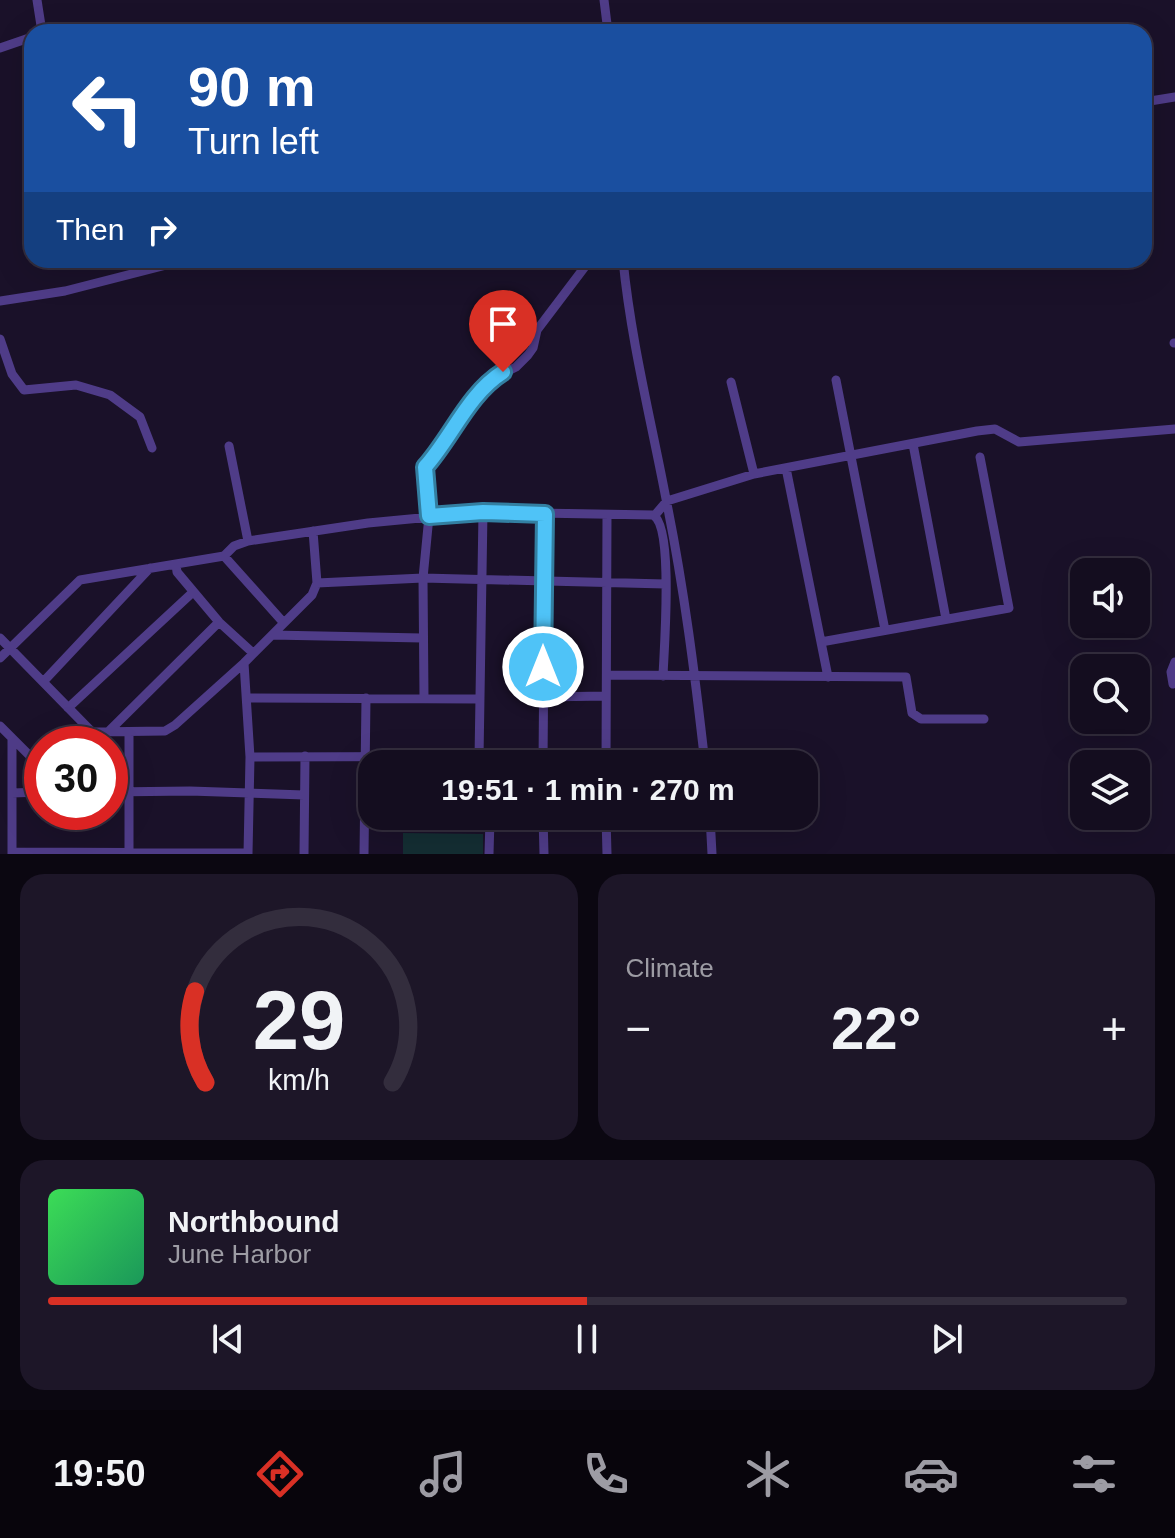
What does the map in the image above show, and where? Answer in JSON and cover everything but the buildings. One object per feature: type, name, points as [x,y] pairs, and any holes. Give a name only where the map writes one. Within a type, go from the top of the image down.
[{"type":"street","points":[[37,0],[41,24]]},
{"type":"street","points":[[604,0],[607,24]]},
{"type":"street","points":[[0,48],[24,40]]},
{"type":"street","points":[[1152,101],[1175,97]]},
{"type":"street","points":[[0,301],[65,291],[155,268]]},
{"type":"street","points":[[424,698],[423,578],[429,516],[425,467],[490,382],[516,367],[528,355],[537,330],[584,268]]},
{"type":"street","points":[[624,268],[641,378],[667,501],[697,676],[704,750]]},
{"type":"street","points":[[0,339],[12,374],[24,390],[76,385],[110,395],[140,417],[152,448]]},
{"type":"street","points":[[836,380],[885,630]]},
{"type":"street","points":[[731,382],[754,474]]},
{"type":"street","points":[[655,515],[667,501],[754,474],[995,429],[1019,442],[1175,429]]},
{"type":"street","points":[[913,444],[946,619]]},
{"type":"street","points":[[229,446],[248,541]]},
{"type":"street","points":[[821,642],[1009,608],[980,457]]},
{"type":"street","points":[[786,468],[828,677]]},
{"type":"street","points":[[479,750],[483,512]]},
{"type":"street","points":[[0,658],[80,580],[224,556],[234,546],[248,541],[429,516],[483,512],[655,515],[659,518],[663,534],[663,676]]},
{"type":"street","points":[[544,750],[545,514]]},
{"type":"street","points":[[606,750],[607,515]]},
{"type":"street","points":[[129,853],[129,733],[171,729],[308,599],[317,583],[313,531]]},
{"type":"street","points":[[224,556],[283,622]]},
{"type":"street","points":[[176,564],[180,578],[192,593],[253,653]]},
{"type":"street","points":[[43,682],[150,568]]},
{"type":"street","points":[[317,583],[481,578],[665,584]]},
{"type":"street","points":[[68,708],[192,593]]},
{"type":"street","points":[[114,726],[219,622]]},
{"type":"street","points":[[272,635],[422,638]]},
{"type":"street","points":[[0,638],[86,726]]},
{"type":"street","points":[[1173,684],[1171,672],[1175,662]]},
{"type":"street","points":[[12,738],[12,853],[248,854],[250,757],[244,663]]},
{"type":"street","points":[[607,675],[906,677],[912,713],[921,719],[984,719]]},
{"type":"street","points":[[544,697],[606,696]]},
{"type":"street","points":[[247,698],[479,699]]},
{"type":"street","points":[[365,750],[366,698]]},
{"type":"street","points":[[0,726],[24,750]]},
{"type":"street","points":[[250,757],[358,755]]},
{"type":"street","points":[[304,854],[305,756]]},
{"type":"street","points":[[129,793],[190,791],[304,795]]},
{"type":"street","points":[[12,793],[24,793]]},
{"type":"street","points":[[364,854],[365,830]]},
{"type":"street","points":[[489,854],[490,830]]},
{"type":"street","points":[[543,830],[544,854]]},
{"type":"street","points":[[606,830],[607,854]]},
{"type":"street","points":[[711,830],[712,854]]},
{"type":"street","points":[[0,841],[12,841]]},
{"type":"green space","points":[[403,833],[483,834],[483,854],[403,854]]},
{"type":"route","points":[[503,372],[478,395],[456,423],[441,450],[425,467],[429,516],[483,512],[545,514],[543,667]]}]
